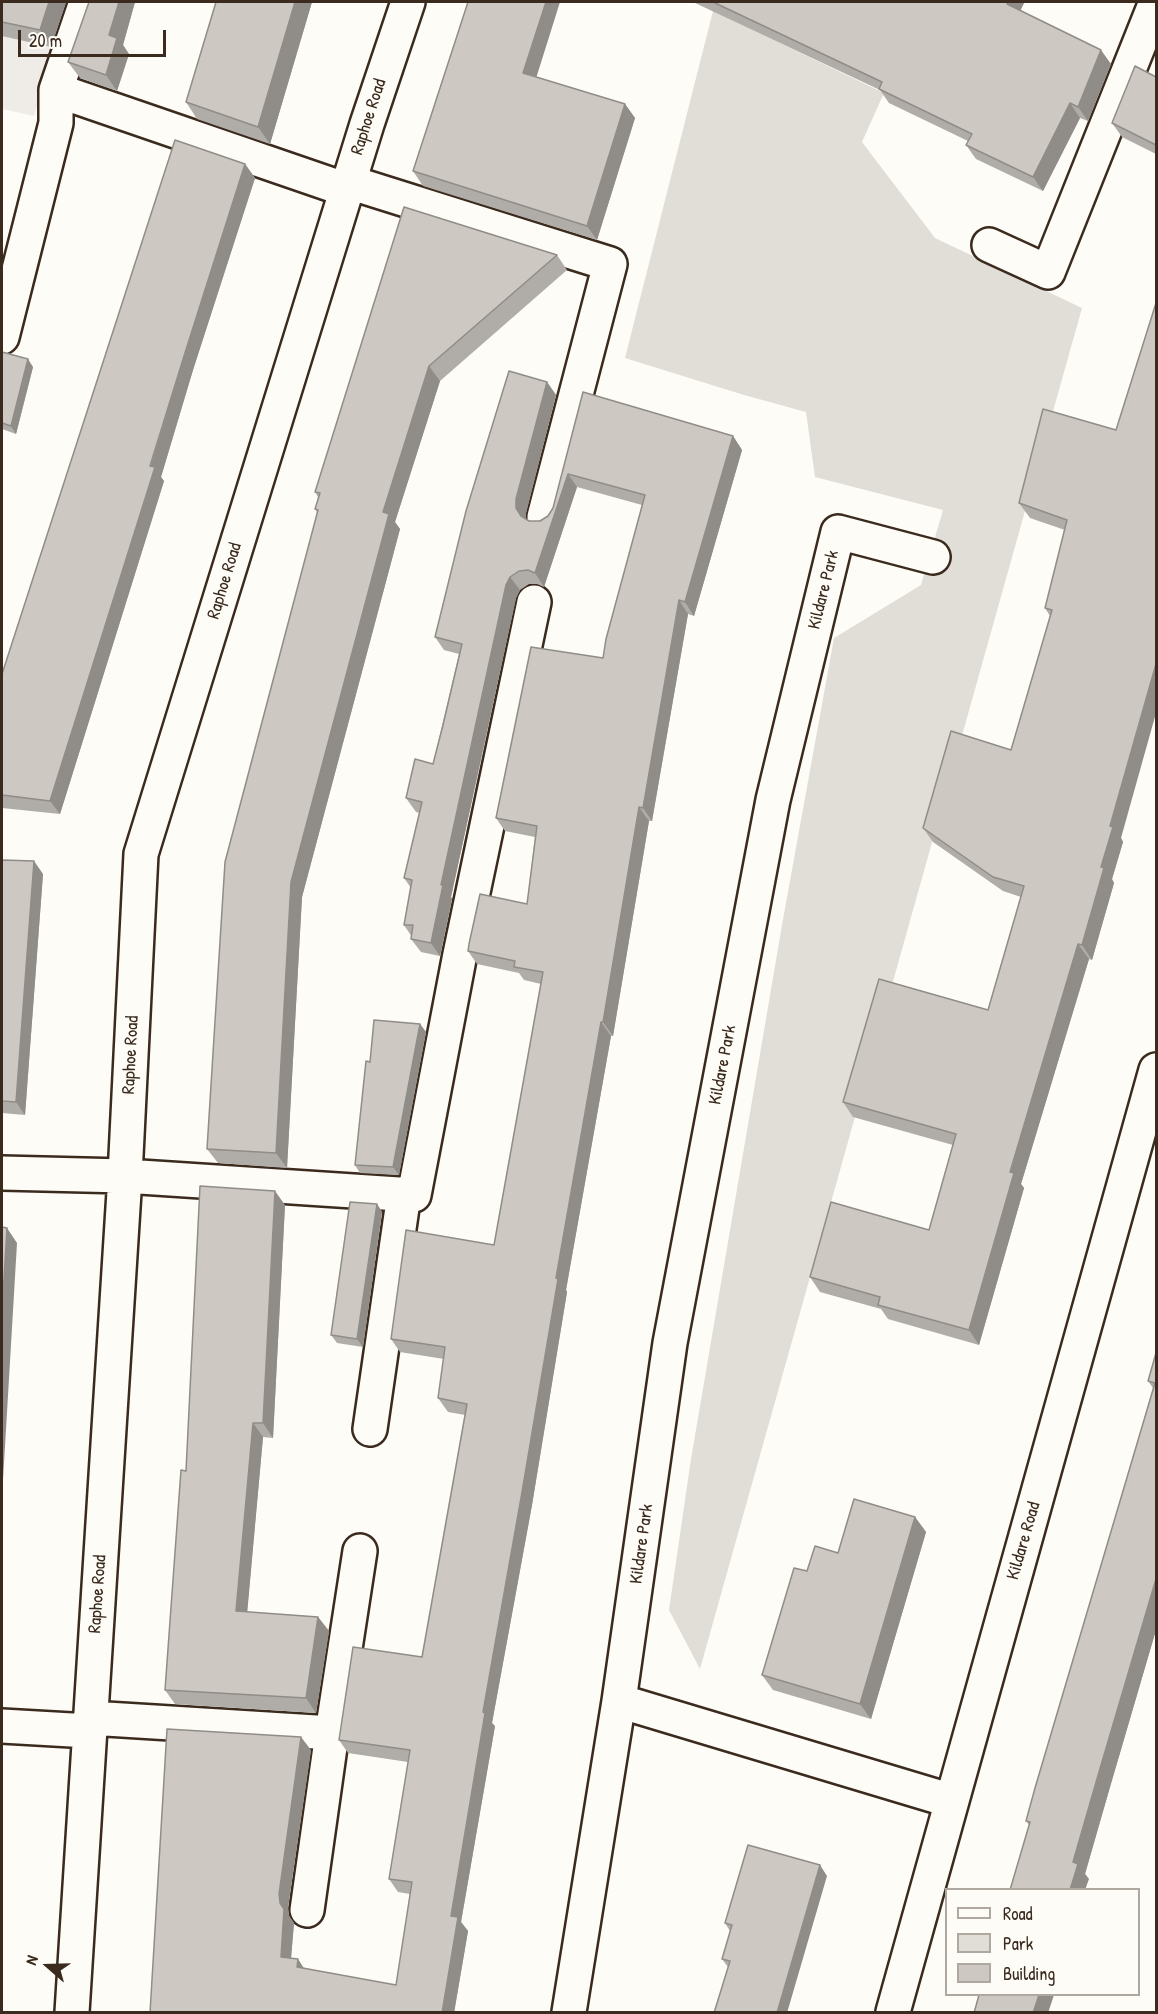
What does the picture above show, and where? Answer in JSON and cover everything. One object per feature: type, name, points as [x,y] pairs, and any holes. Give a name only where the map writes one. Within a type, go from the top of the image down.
[{"type":"street","points":[[2,338],[56,123],[56,90],[86,2]]},
{"type":"street","name":"Raphoe Road","points":[[72,2013],[124,1176],[141,854],[348,186],[408,2]]},
{"type":"street","points":[[989,245],[1048,272],[1156,2]]},
{"type":"street","points":[[56,90],[348,186],[610,264],[544,517]]},
{"type":"street","name":"Kildare Park","points":[[569,2013],[619,1701],[672,1331],[773,800],[838,532],[933,557]]},
{"type":"street","points":[[2,1173],[124,1176],[414,1195],[460,954],[534,602]]},
{"type":"street","name":"Kildare Road","points":[[892,2013],[1156,1070]]},
{"type":"street","points":[[370,1429],[404,1194]]},
{"type":"street","points":[[307,1910],[360,1551]]},
{"type":"street","points":[[619,1701],[952,1801]]},
{"type":"street","points":[[2,1726],[89,1724],[332,1733]]},
{"type":"shaded area","points":[[2,2],[69,2],[34,116],[2,109]]},
{"type":"green space","points":[[713,11],[884,93],[862,142],[935,238],[1082,308],[700,1669],[669,1610],[691,1459],[782,925],[834,638],[921,585],[943,510],[815,477],[806,412],[625,358]]},
{"type":"building","points":[[2,2],[49,2],[40,30],[2,22]]},
{"type":"building","points":[[89,2],[119,2],[109,35],[117,38],[106,75],[68,62]]},
{"type":"building","points":[[216,2],[295,2],[258,127],[186,102]]},
{"type":"building","points":[[468,2],[546,2],[523,73],[625,104],[587,226],[413,171]]},
{"type":"building","points":[[713,2],[1008,2],[1007,4],[1101,50],[1078,107],[1070,103],[1033,177],[966,145],[972,134],[879,89],[882,82]]},
{"type":"building","points":[[1135,66],[1156,77],[1156,145],[1112,123]]},
{"type":"building","points":[[175,140],[245,164],[150,466],[155,467],[50,801],[2,795],[2,674]]},
{"type":"building","points":[[404,207],[557,255],[429,366],[383,512],[389,514],[291,882],[276,1153],[207,1149],[225,862],[318,510],[315,509],[320,493],[315,492]]},
{"type":"building","points":[[1156,303],[1156,664],[1110,826],[1113,827],[1101,867],[1104,868],[1082,945],[1078,944],[1010,1172],[1014,1173],[969,1330],[878,1305],[880,1297],[810,1277],[831,1202],[929,1230],[956,1134],[843,1102],[879,979],[988,1010],[1024,886],[993,877],[923,828],[951,731],[1011,750],[1052,610],[1045,608],[1067,520],[1019,503],[1043,409],[1116,430]]},
{"type":"building","points":[[2,352],[28,359],[11,426],[2,423]]},
{"type":"building","points":[[509,371],[547,382],[516,499],[516,508],[521,516],[529,521],[540,521],[548,516],[553,508],[583,392],[733,436],[685,602],[679,600],[643,808],[639,807],[483,1712],[485,1713],[451,1916],[458,1917],[442,2013],[150,2013],[167,1729],[301,1737],[279,1894],[280,1903],[284,1909],[281,1957],[298,1959],[297,1967],[396,1985],[412,1882],[389,1879],[410,1750],[339,1740],[353,1647],[422,1657],[467,1404],[438,1398],[445,1347],[391,1339],[406,1230],[494,1245],[543,972],[514,967],[515,961],[468,951],[469,944],[480,894],[527,904],[537,826],[496,818],[531,647],[603,658],[606,639],[645,495],[568,474],[535,573],[528,570],[519,571],[510,577],[506,585],[441,885],[443,885],[431,943],[411,939],[413,925],[404,925],[412,880],[404,878],[422,802],[406,798],[415,759],[433,764],[443,725],[462,644],[435,637],[466,511]]},
{"type":"building","points":[[2,860],[34,861],[16,1102],[2,1101]]},
{"type":"building","points":[[374,1020],[420,1024],[393,1167],[355,1165],[366,1061],[370,1062]]},
{"type":"building","points":[[200,1186],[275,1191],[263,1423],[253,1423],[236,1611],[318,1617],[306,1698],[165,1690],[181,1470],[186,1471]]},
{"type":"building","points":[[350,1202],[377,1204],[357,1339],[331,1335]]},
{"type":"building","points":[[2,1227],[7,1228],[2,1312]]},
{"type":"building","points":[[1156,1353],[1156,1579],[1073,1862],[1078,1864],[1071,1888],[1011,1888],[1030,1822],[1026,1821],[1035,1788],[1155,1383],[1148,1381]]},
{"type":"building","points":[[854,1499],[915,1517],[860,1704],[762,1675],[794,1568],[807,1571],[815,1546],[838,1553]]},
{"type":"building","points":[[748,1845],[820,1865],[777,2013],[714,2013],[730,1961],[722,1959],[732,1925],[725,1923]]},
{"type":"building","points":[[979,1996],[1039,1996],[1033,2013],[974,2013]]}]
